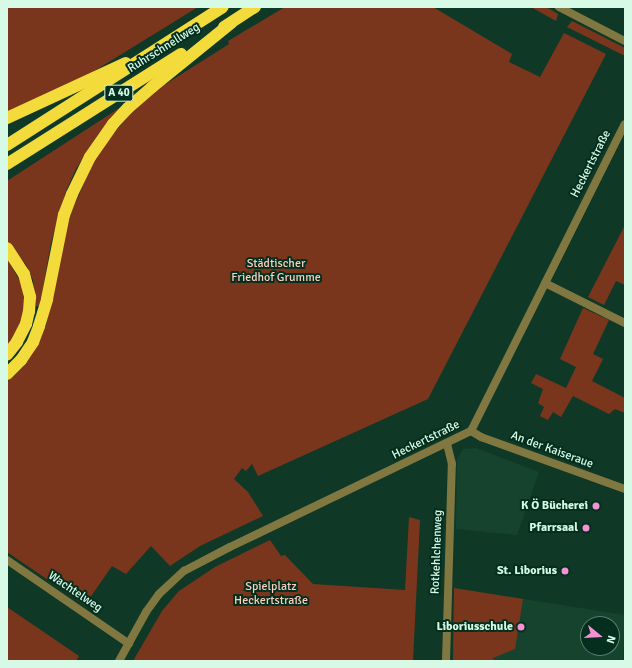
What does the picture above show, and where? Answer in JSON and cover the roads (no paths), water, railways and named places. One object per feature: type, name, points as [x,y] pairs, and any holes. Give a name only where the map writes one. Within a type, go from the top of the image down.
[{"type":"highway","name":"Ruhrschnellweg","points":[[7,145],[223,7]]},
{"type":"highway","name":"Ruhrschnellweg","points":[[7,164],[255,7]]},
{"type":"highway","points":[[7,374],[21,360],[33,342],[47,298],[64,215],[72,194],[90,157],[113,124],[128,108],[152,86],[231,23]]},
{"type":"highway","points":[[7,118],[162,47]]},
{"type":"highway","points":[[7,248],[24,274],[30,297],[26,324],[17,342],[7,355]]},
{"type":"street","points":[[559,7],[625,41]]},
{"type":"street","name":"Heckertstraße","points":[[119,661],[146,612],[159,594],[188,568],[471,431],[625,124]]},
{"type":"street","points":[[545,283],[625,323]]},
{"type":"street","name":"An der Kaiseraue","points":[[471,431],[481,437],[625,489]]},
{"type":"street","name":"Rotkehlchenweg","points":[[446,444],[452,464],[446,661]]},
{"type":"street","name":"Wachtelweg","points":[[7,560],[129,644]]},
{"type":"place","name":"K Ö Bücherei","points":[[596,506]]},
{"type":"place","name":"Pfarrsaal","points":[[586,528]]},
{"type":"place","name":"St. Liborius","points":[[565,571]]},
{"type":"place","name":"Liboriusschule","points":[[521,627]]},
{"type":"park label","name":"Städtischer Friedhof Grumme","points":[[276,271]]},
{"type":"park label","name":"Spielplatz Heckertstraße","points":[[271,594]]}]
